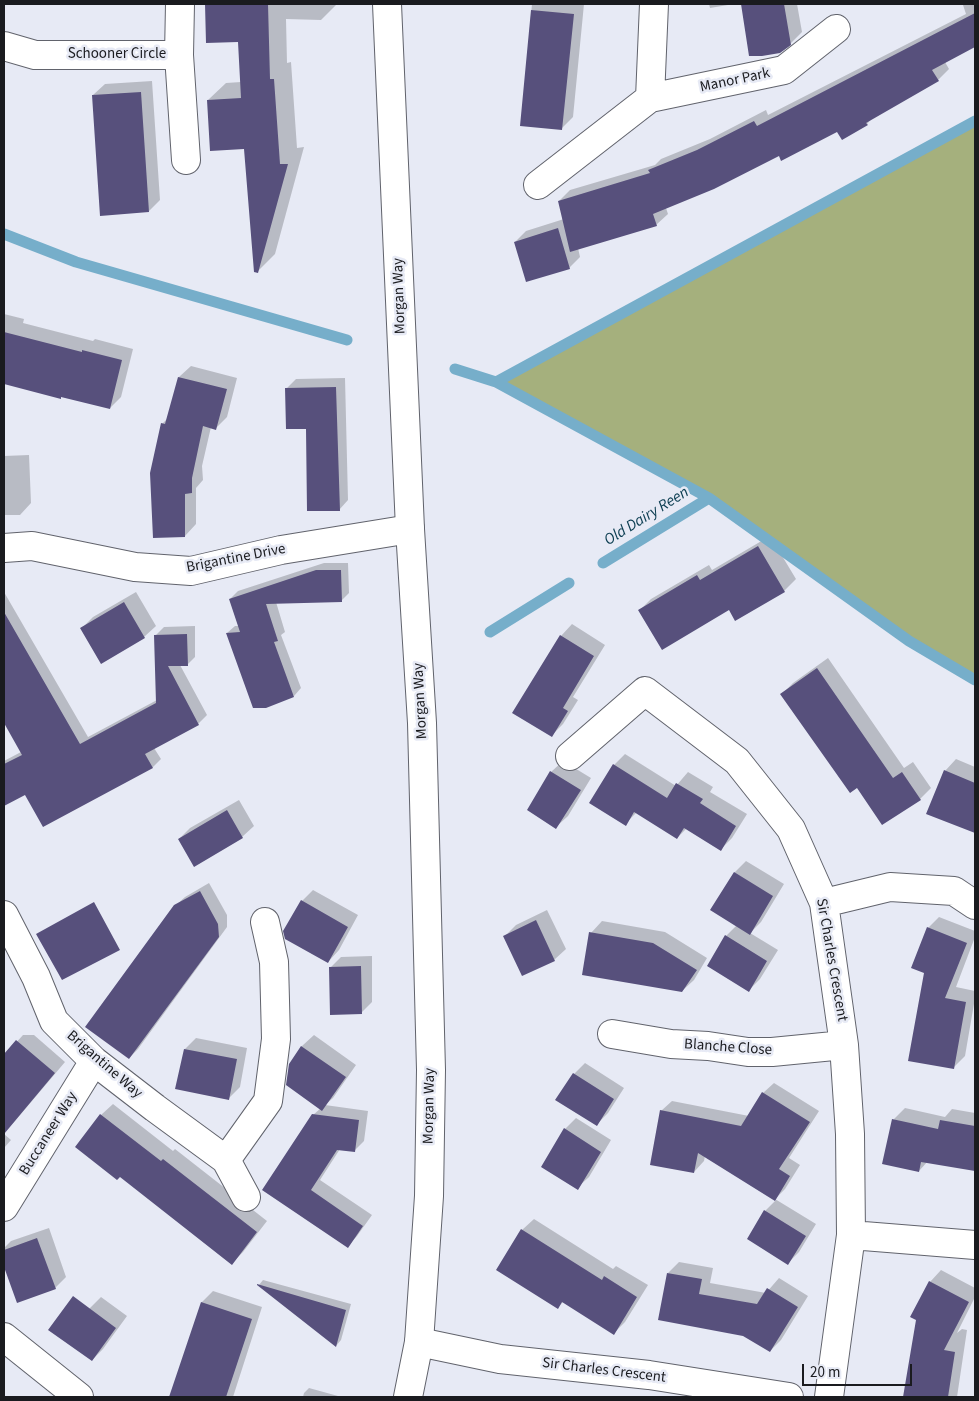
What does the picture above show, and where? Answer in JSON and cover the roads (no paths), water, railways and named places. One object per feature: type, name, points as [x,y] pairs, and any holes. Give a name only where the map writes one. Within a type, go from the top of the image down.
[{"type":"street","name":"Schooner Circle","points":[[4,46],[35,55],[179,55],[180,4]]},
{"type":"street","name":"Morgan Way","points":[[387,4],[410,529],[422,723],[431,1070],[429,1196],[419,1342],[408,1397]]},
{"type":"street","points":[[650,98],[654,4]]},
{"type":"street","name":"Manor Park","points":[[538,185],[650,98],[784,70],[836,29]]},
{"type":"street","points":[[179,55],[186,160]]},
{"type":"street","name":"Brigantine Drive","points":[[4,548],[32,546],[134,568],[191,571],[281,550],[410,529]]},
{"type":"street","name":"Sir Charles Crescent","points":[[570,756],[645,691],[737,761],[791,829],[824,903],[844,1045],[850,1134],[851,1235],[829,1397]]},
{"type":"street","points":[[824,903],[890,888],[954,891],[975,905]]},
{"type":"street","name":"Brigantine Way","points":[[4,915],[36,977],[54,1021],[94,1061],[154,1108],[226,1160],[246,1197]]},
{"type":"street","points":[[226,1160],[268,1101],[276,1040],[274,962],[265,922]]},
{"type":"street","name":"Blanche Close","points":[[612,1034],[671,1044],[708,1046],[748,1052],[772,1052],[844,1045]]},
{"type":"street","name":"Buccaneer Way","points":[[4,1207],[94,1061]]},
{"type":"street","points":[[851,1235],[975,1245]]},
{"type":"street","points":[[4,1338],[79,1397]]},
{"type":"street","name":"Sir Charles Crescent","points":[[419,1342],[647,1386],[789,1397]]},
{"type":"waterway","points":[[496,382],[975,121]]},
{"type":"waterway","points":[[4,234],[76,262],[347,340]]},
{"type":"waterway","points":[[455,369],[496,382],[709,498],[909,641],[975,680]]},
{"type":"waterway","name":"Old Dairy Reen","points":[[603,563],[709,498]]},
{"type":"waterway","name":"Old Dairy Reen","points":[[490,632],[569,583]]}]
